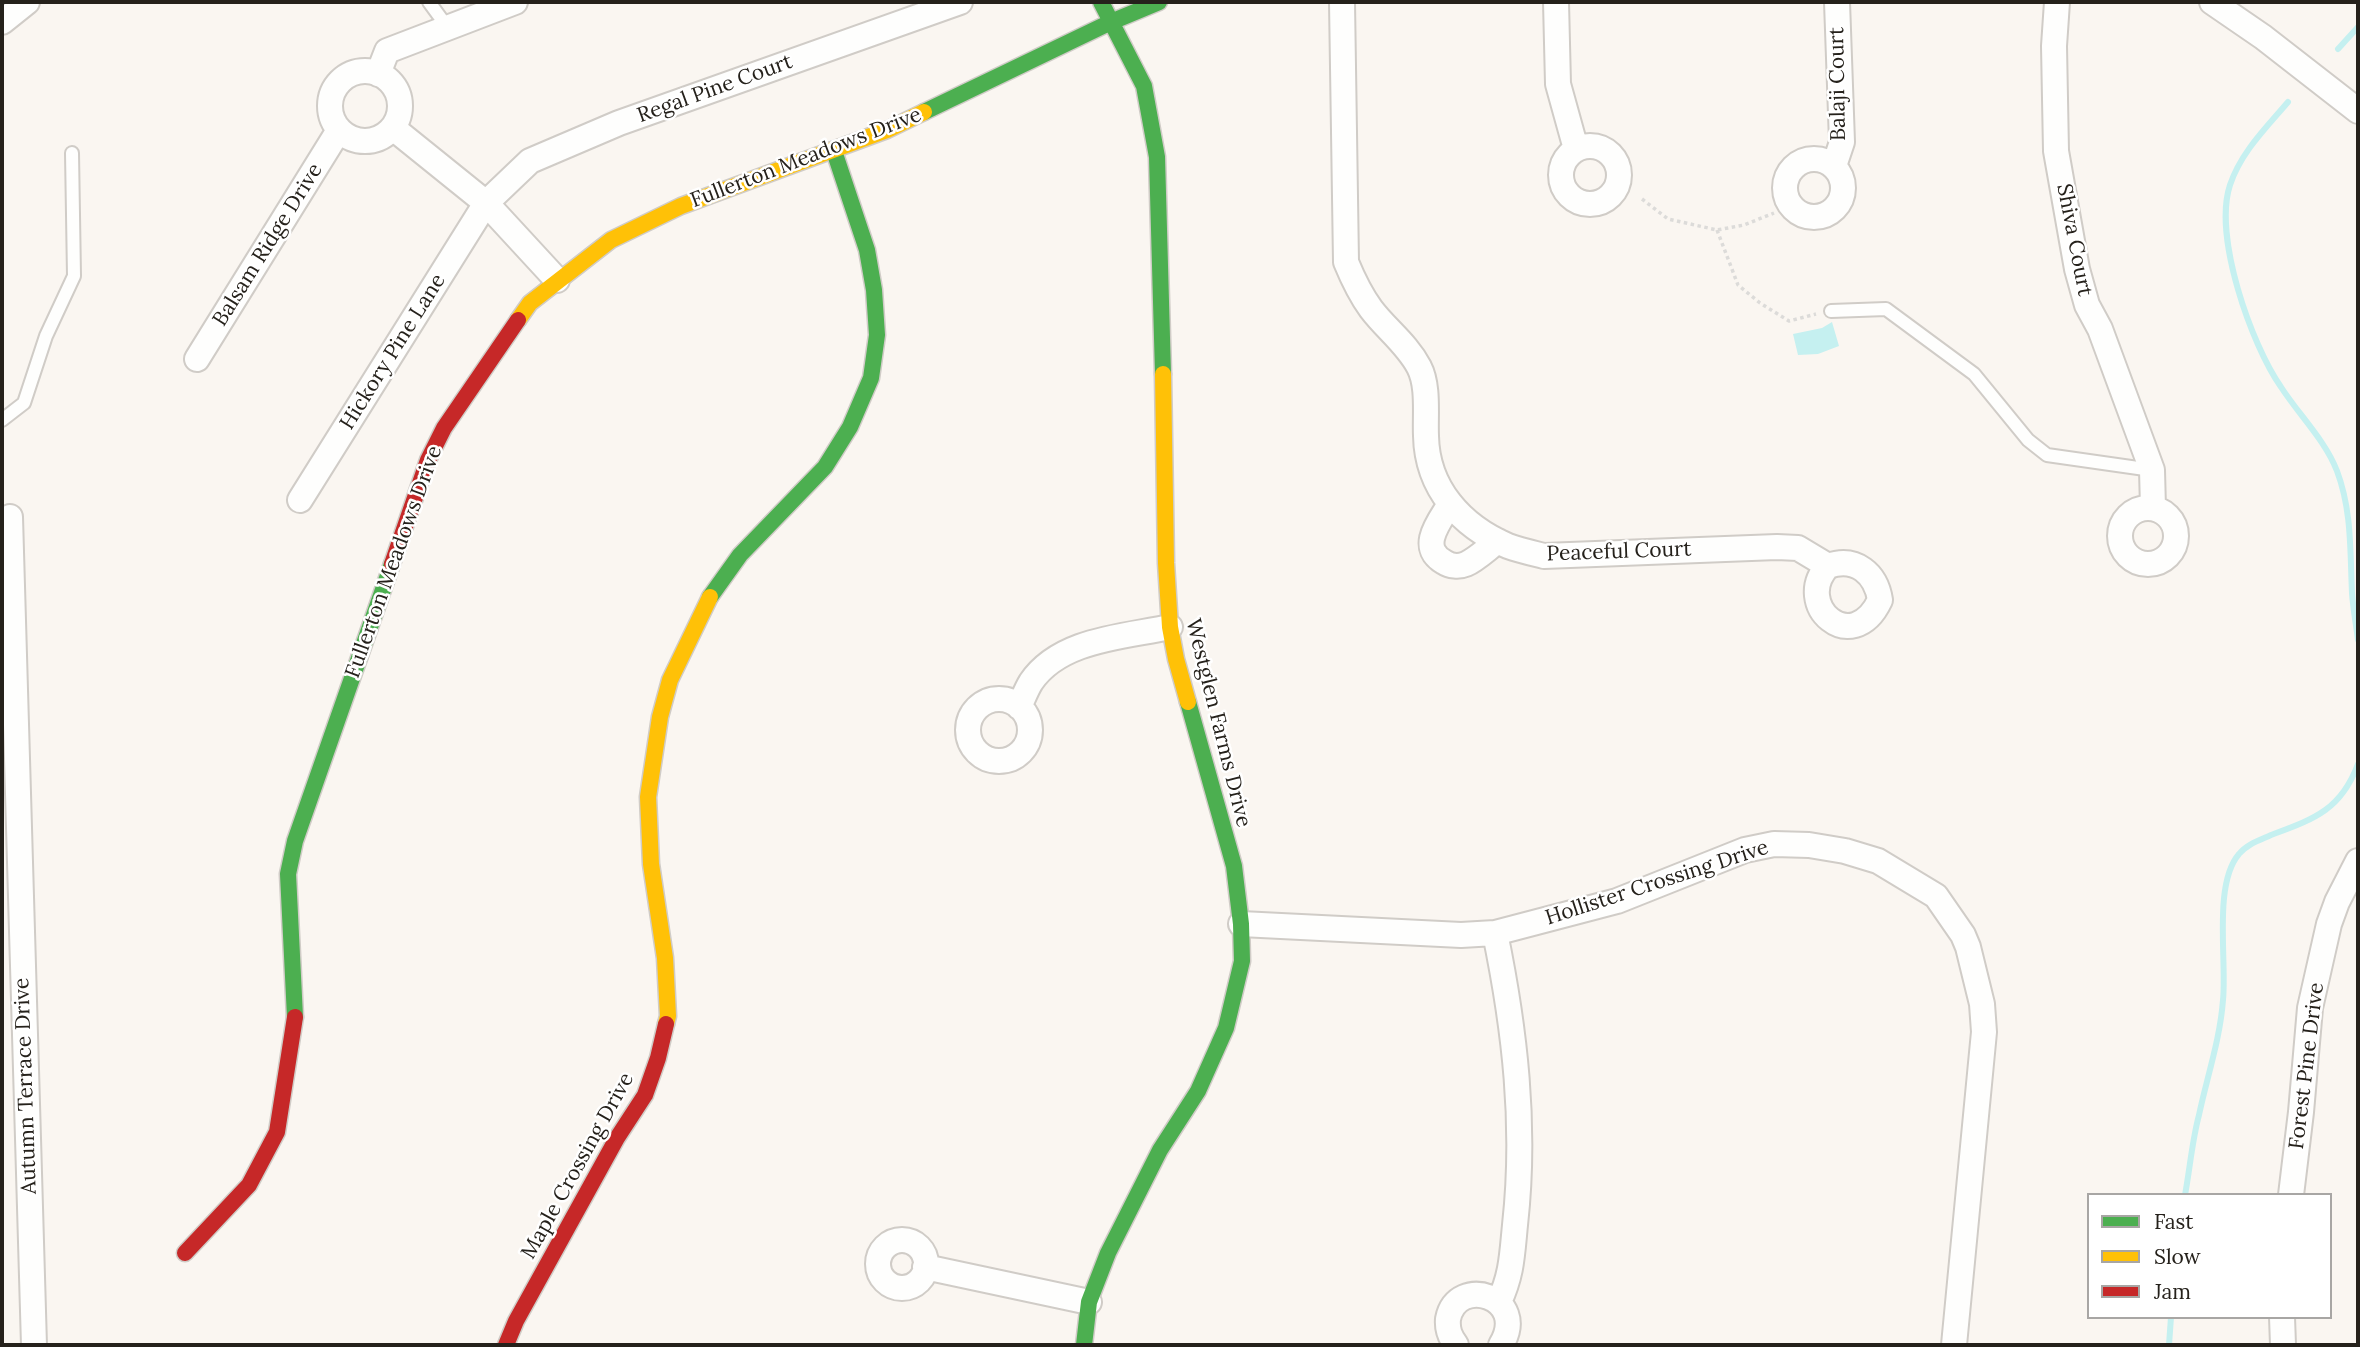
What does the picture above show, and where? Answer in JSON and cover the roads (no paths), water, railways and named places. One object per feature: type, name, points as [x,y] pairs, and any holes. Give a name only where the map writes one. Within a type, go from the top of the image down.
[{"type":"street","points":[[2,22],[27,2]]},
{"type":"street","points":[[378,74],[387,51],[515,2]]},
{"type":"street","name":"Regal Pine Court","points":[[486,203],[530,161],[619,123],[960,2]]},
{"type":"street","name":"Westglen Farms Drive","points":[[1084,1345],[1090,1302],[1108,1252],[1160,1150],[1198,1091],[1226,1028],[1242,961],[1241,924],[1234,866],[1170,627],[1166,563],[1157,157],[1144,86],[1101,2]]},
{"type":"street","name":"Fullerton Meadows Drive","points":[[185,1253],[249,1185],[277,1132],[296,1020],[288,874],[295,841],[428,460],[444,428],[530,303],[611,240],[681,206],[887,130],[1111,22],[1159,2]]},
{"type":"street","name":"Peaceful Court","points":[[1342,2],[1346,262],[1356,286],[1372,311],[1410,352],[1421,370],[1430,467],[1438,489],[1450,504],[1472,524],[1498,541],[1544,556],[1777,547],[1798,548],[1828,566]]},
{"type":"street","points":[[1556,2],[1558,84],[1576,149]]},
{"type":"street","name":"Balaji Court","points":[[1834,166],[1842,142],[1837,2]]},
{"type":"street","name":"Shiva Court","points":[[2057,2],[2054,46],[2056,151],[2077,269],[2087,306],[2099,329],[2151,470],[2153,508]]},
{"type":"street","points":[[2211,2],[2263,37],[2358,111]]},
{"type":"street","points":[[354,72],[378,74],[395,87],[399,98],[400,111],[393,128],[372,141],[348,137],[332,120],[329,108],[335,87],[343,78],[354,72]]},
{"type":"street","points":[[393,128],[486,203],[558,280]]},
{"type":"street","name":"Balsam Ridge Drive","points":[[197,359],[339,130]]},
{"type":"street","name":"Maple Crossing Drive","points":[[506,1345],[516,1321],[617,1138],[645,1095],[658,1058],[668,1016],[665,958],[651,864],[648,797],[658,729],[670,680],[710,596],[740,555],[825,467],[850,427],[871,378],[877,335],[874,290],[867,250],[834,151]]},
{"type":"street","name":"Hickory Pine Lane","points":[[300,500],[486,203]]},
{"type":"street","points":[[1450,504],[1433,530],[1431,540],[1437,556],[1443,562],[1452,565],[1466,564],[1498,541]]},
{"type":"street","name":"Autumn Terrace Drive","points":[[10,517],[10,844],[34,1345]]},
{"type":"street","points":[[1019,707],[1032,681],[1064,653],[1080,646],[1170,627]]},
{"type":"street","name":"Hollister Crossing Drive","points":[[1241,924],[1461,935],[1495,933],[1617,901],[1745,850],[1774,844],[1845,850],[1878,860],[1936,896],[1964,935],[1980,994],[1984,1032],[1954,1345]]},
{"type":"street","name":"Forest Pine Drive","points":[[2291,1193],[2310,1008],[2329,924],[2358,861]]},
{"type":"street","points":[[1495,933],[1511,1014],[1518,1087],[1520,1155],[1509,1280],[1499,1302]]},
{"type":"street","points":[[925,1267],[1090,1302]]},
{"type":"street","points":[[1456,1345],[1450,1338],[1447,1326],[1449,1315],[1455,1304],[1465,1297],[1477,1294],[1489,1296],[1499,1302],[1506,1312],[1509,1324],[1501,1345]]},
{"type":"street","points":[[2282,1319],[2283,1345]]},
{"type":"lane","points":[[429,2],[448,28]]},
{"type":"lane","points":[[2,421],[24,402],[46,336],[74,276],[72,153]]},
{"type":"lane","points":[[1831,311],[1886,309],[1974,374],[2028,440],[2047,455],[2151,470]]},
{"type":"water","points":[[1832,322],[1839,346],[1818,354],[1798,355],[1793,334],[1822,328]]},
{"type":"waterway","points":[[2338,49],[2358,27]]},
{"type":"waterway","points":[[2288,102],[2255,141],[2235,173],[2226,207],[2227,232],[2238,289],[2258,344],[2281,387],[2326,449],[2342,486],[2348,516],[2352,599],[2358,640]]},
{"type":"waterway","points":[[2185,1193],[2221,1015],[2224,984],[2224,903],[2231,867],[2239,854],[2250,845],[2324,811],[2343,792],[2358,764]]},
{"type":"waterway","points":[[2169,1345],[2171,1319]]}]
